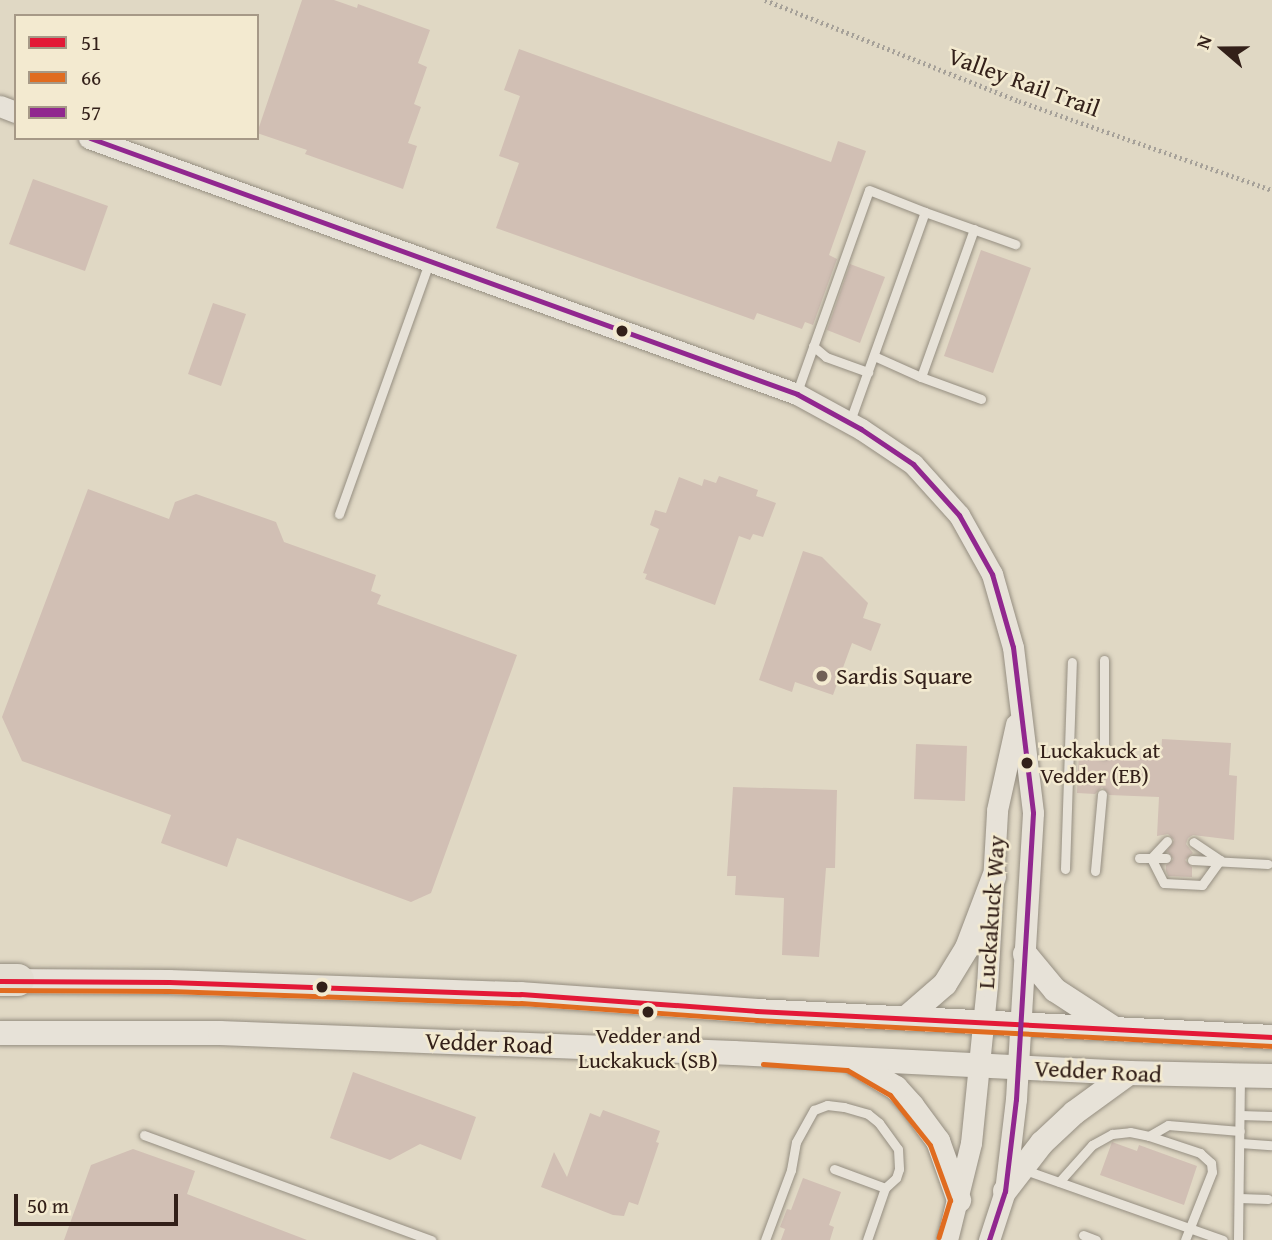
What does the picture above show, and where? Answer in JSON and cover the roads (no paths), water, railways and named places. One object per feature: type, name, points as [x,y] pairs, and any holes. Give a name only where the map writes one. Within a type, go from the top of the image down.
[{"type":"main road","points":[[907,1017],[946,984],[967,948],[994,877]]},
{"type":"main road","points":[[1025,954],[1055,990],[1115,1030]]},
{"type":"main road","name":"Vedder Road","points":[[6,981],[314,985],[521,994],[756,1011],[1272,1037]]},
{"type":"main road","name":"Vedder Road","points":[[0,1033],[233,1033],[734,1053],[1129,1073],[1272,1076]]},
{"type":"main road","points":[[850,1060],[895,1088],[912,1106],[938,1141],[959,1200]]},
{"type":"main road","points":[[1005,1191],[1024,1170],[1042,1143],[1074,1113],[1129,1073]]},
{"type":"street","name":"Luckakuck Way","points":[[95,140],[797,394],[850,423],[913,464],[959,516],[992,573],[1013,647],[1033,813],[1018,1067],[1005,1191],[989,1240]]},
{"type":"street","name":"Luckakuck Way","points":[[947,1240],[971,1143],[980,1065],[997,810],[1020,709]]},
{"type":"lane","points":[[797,394],[869,190],[1015,244]]},
{"type":"lane","points":[[850,423],[925,212]]},
{"type":"lane","points":[[921,377],[974,229]]},
{"type":"lane","points":[[340,514],[430,260]]},
{"type":"lane","points":[[813,346],[826,357],[868,372]]},
{"type":"lane","points":[[874,356],[981,399]]},
{"type":"lane","points":[[1104,660],[1104,753]]},
{"type":"lane","points":[[1065,869],[1072,662]]},
{"type":"lane","points":[[1095,871],[1102,794]]},
{"type":"lane","points":[[1151,858],[1167,841]]},
{"type":"lane","points":[[1193,842],[1220,860]]},
{"type":"lane","points":[[1139,858],[1166,859]]},
{"type":"lane","points":[[1151,858],[1164,883],[1202,886],[1220,860]]},
{"type":"lane","points":[[1192,860],[1268,864]]},
{"type":"lane","points":[[1238,1240],[1240,1076]]},
{"type":"lane","points":[[765,1240],[791,1170],[796,1142],[814,1110],[827,1105],[868,1114],[879,1123],[898,1149],[900,1169],[896,1178],[885,1188],[867,1240]]},
{"type":"lane","points":[[1240,1115],[1272,1116]]},
{"type":"lane","points":[[1149,1136],[1168,1125],[1240,1131]]},
{"type":"lane","points":[[1059,1182],[1092,1145],[1112,1134],[1130,1132],[1149,1136],[1200,1153],[1211,1163],[1212,1172],[1185,1240]]},
{"type":"lane","points":[[144,1135],[431,1240]]},
{"type":"lane","points":[[1240,1143],[1271,1144]]},
{"type":"lane","points":[[834,1169],[885,1188]]},
{"type":"lane","points":[[1024,1170],[1223,1240]]},
{"type":"lane","points":[[1239,1198],[1268,1199]]},
{"type":"lane","points":[[1083,1235],[1096,1240]]},
{"type":"place","name":"Sardis Square","points":[[822,676]]},
{"type":"place","name":"Luckakuck at Vedder (EB)","points":[[1027,763]]},
{"type":"place","name":"Vedder and Luckakuck (SB)","points":[[648,1012]]}]
